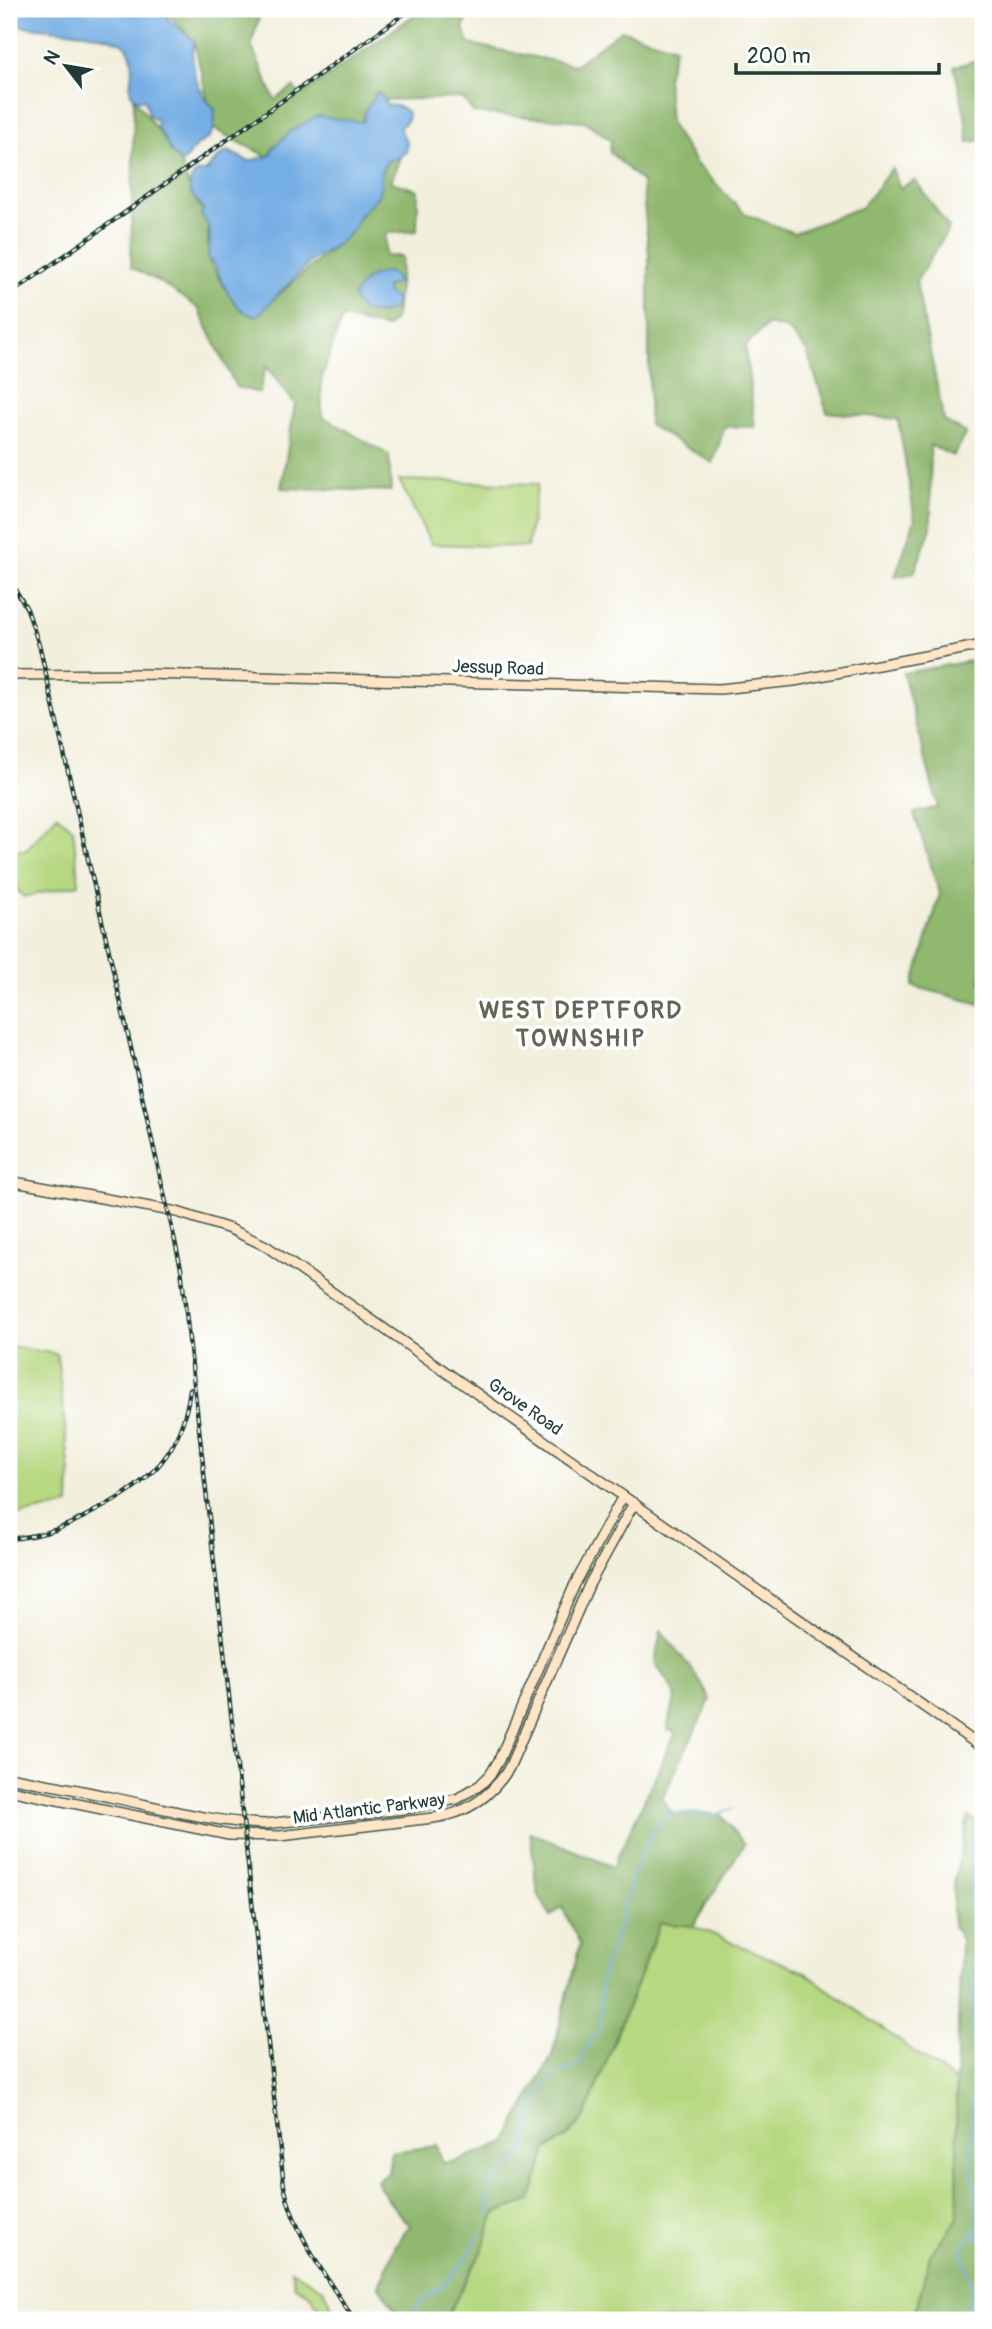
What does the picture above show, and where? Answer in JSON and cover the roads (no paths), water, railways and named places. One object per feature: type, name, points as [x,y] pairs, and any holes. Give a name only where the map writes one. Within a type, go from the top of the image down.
[{"type":"street","name":"Jessup Road","points":[[9,675],[124,673],[720,690],[794,681],[983,645]]},
{"type":"street","name":"Grove Road","points":[[9,1181],[177,1212],[255,1240],[348,1302],[983,1748]]},
{"type":"street","name":"Mid Atlantic Parkway","points":[[9,1777],[188,1816],[235,1823],[265,1824],[404,1809],[464,1796],[490,1775],[499,1760],[570,1595],[623,1496]]},
{"type":"street","name":"Mid Atlantic Parkway","points":[[9,1790],[197,1830],[253,1836],[280,1836],[455,1814],[491,1792],[509,1768],[590,1583],[634,1503]]},
{"type":"water","points":[[9,9],[165,9],[169,20],[194,41],[192,53],[195,77],[204,97],[215,109],[214,129],[209,138],[197,145],[183,162],[178,159],[157,129],[157,121],[149,115],[145,99],[138,100],[131,94],[132,61],[129,50],[122,43],[93,35],[9,24]]},
{"type":"water","points":[[378,92],[385,100],[386,106],[398,106],[408,113],[407,121],[399,128],[407,142],[406,152],[398,158],[388,160],[381,172],[381,186],[377,197],[360,215],[351,232],[343,240],[311,261],[258,315],[243,311],[230,296],[214,263],[208,259],[209,230],[201,216],[203,208],[190,190],[193,177],[197,172],[205,172],[228,151],[248,161],[270,156],[273,148],[291,131],[317,116],[363,122],[365,111]]},
{"type":"water","points":[[388,272],[398,282],[386,287],[388,294],[396,299],[395,308],[377,314],[360,308],[353,298],[359,288],[371,277]]},
{"type":"waterway","points":[[489,2216],[488,2188],[497,2177],[516,2163],[525,2148],[531,2112],[541,2092],[555,2073],[580,2063],[594,2034],[601,2030],[603,1971],[617,1936],[641,1854],[649,1838],[657,1826],[671,1815],[711,1815],[734,1808]]},
{"type":"waterway","points":[[963,2320],[971,2291],[963,2249],[978,2226],[971,2155],[971,1845],[975,1831],[983,1831]]},
{"type":"waterway","points":[[406,2320],[418,2305],[454,2274],[480,2234]]},
{"type":"waterway","points":[[974,2237],[983,2237]]},
{"type":"railway","points":[[9,295],[411,9]]},
{"type":"railway","points":[[9,579],[27,609],[40,648],[181,1268],[284,2186],[304,2239],[354,2320]]},
{"type":"railway","points":[[9,1539],[44,1533],[73,1522],[115,1500],[147,1477],[160,1464],[180,1431],[190,1389]]},
{"type":"district","name":"WEST DEPTFORD TOWNSHIP","points":[[581,1024]]}]
